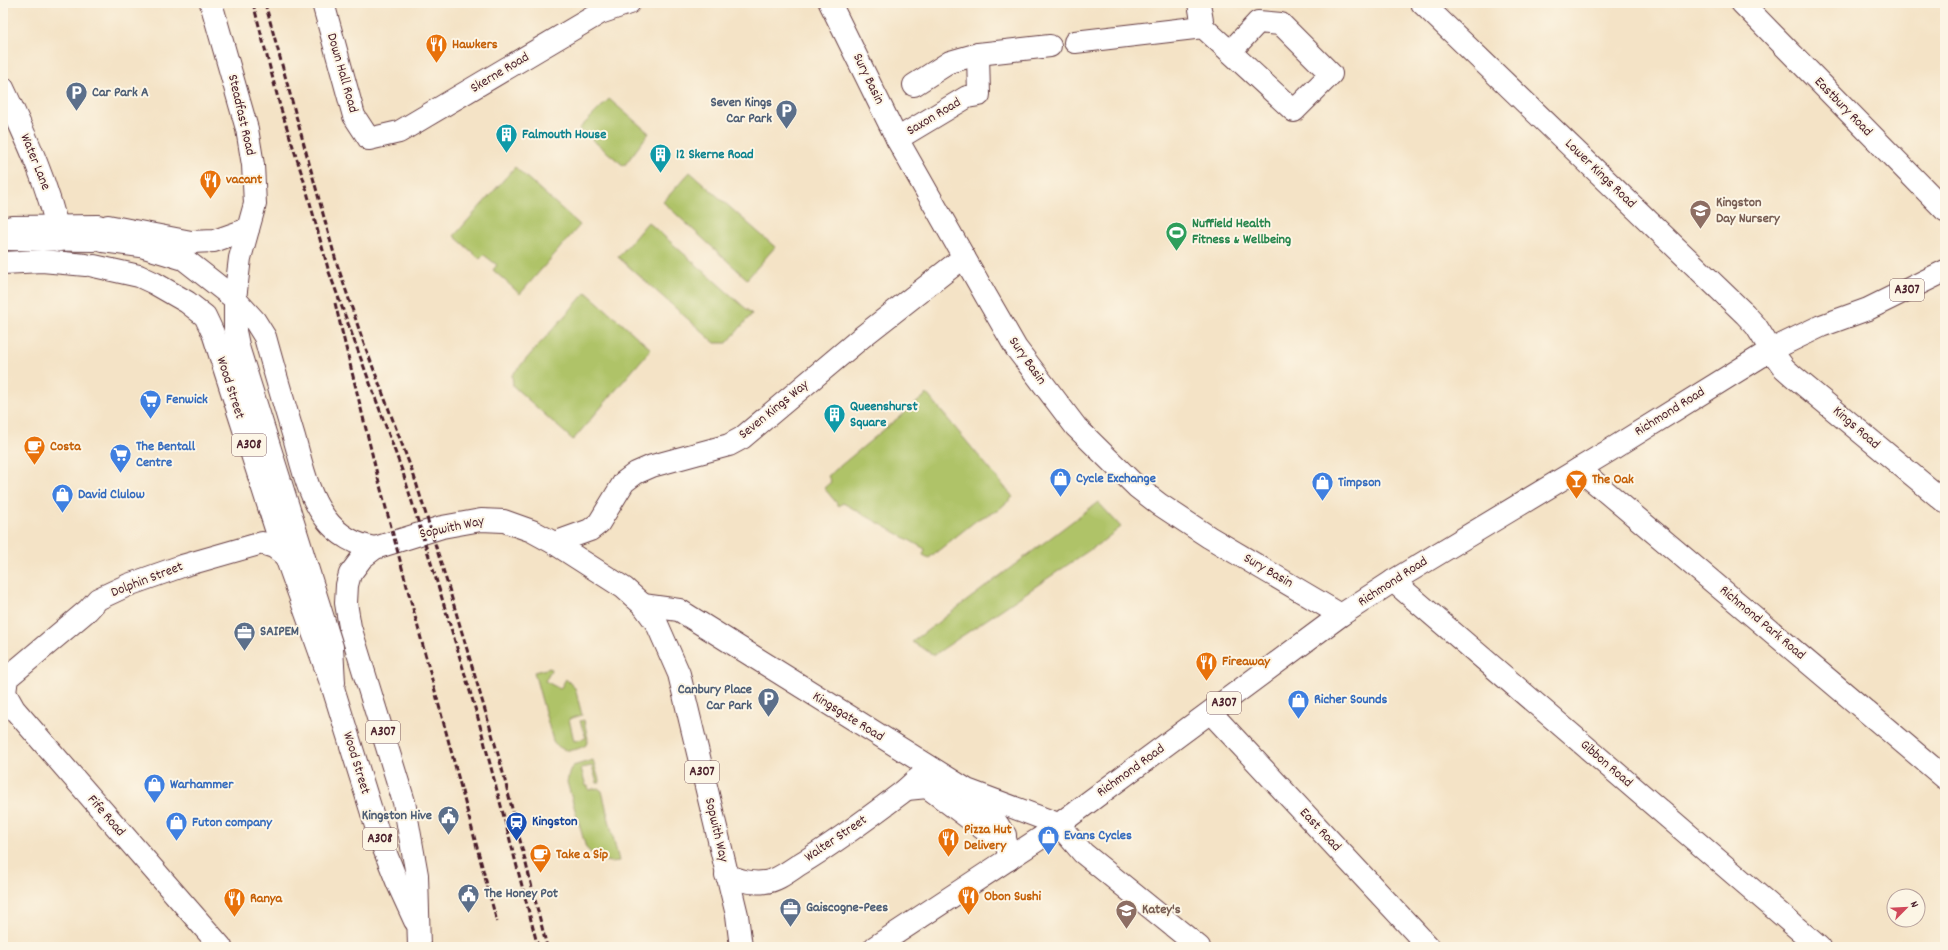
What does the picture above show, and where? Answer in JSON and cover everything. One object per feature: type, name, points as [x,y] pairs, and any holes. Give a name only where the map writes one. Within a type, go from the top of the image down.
[{"type":"street","name":"Steadfast Road","points":[[211,3],[247,129],[253,165],[255,204],[248,229]]},
{"type":"street","name":"Down Hall Road","points":[[323,3],[354,116],[369,139]]},
{"type":"street","name":"Skerne Road","points":[[369,139],[399,132],[600,13],[628,3]]},
{"type":"street","name":"Sury Basin","points":[[830,3],[897,139],[1016,348],[1076,427],[1137,487],[1159,504],[1209,537],[1341,615]]},
{"type":"street","points":[[1198,3],[1203,27],[1230,52]]},
{"type":"street","name":"Lower Kings Road","points":[[1422,3],[1741,310],[1756,326],[1771,350]]},
{"type":"street","name":"Eastbury Road","points":[[1742,3],[1945,210]]},
{"type":"street","points":[[1075,42],[1203,27]]},
{"type":"street","points":[[914,85],[950,62],[978,54],[1050,46]]},
{"type":"street","name":"Saxon Road","points":[[897,139],[967,97],[979,95],[978,54]]},
{"type":"street","name":"Water Lane","points":[[3,88],[37,164],[59,233]]},
{"type":"street","points":[[3,229],[12,227],[59,233]]},
{"type":"street","points":[[3,239],[59,233],[100,233],[191,242],[214,241],[248,229]]},
{"type":"street","name":"Wood Street","points":[[248,229],[240,258],[235,299],[235,331],[239,350],[332,647],[334,691]]},
{"type":"street","points":[[100,233],[184,259],[235,299],[255,321],[264,337],[305,476],[314,498],[326,520],[348,539],[361,546],[375,548]]},
{"type":"street","name":"Seven Kings Way","points":[[554,543],[590,530],[599,522],[624,482],[636,473],[652,466],[729,445],[742,438],[862,337],[964,257]]},
{"type":"street","name":"Wood Street","points":[[3,263],[42,261],[90,265],[139,276],[149,280],[187,302],[204,316],[213,333],[276,529],[334,691],[380,839],[419,937]]},
{"type":"street","name":"Richmond Road","points":[[887,944],[1058,824],[1211,713],[1341,615],[1392,581],[1579,469],[1771,350],[1821,326],[1868,308],[1945,271]]},
{"type":"street","name":"Kings Road","points":[[1771,350],[1784,368],[1945,502]]},
{"type":"street","name":"Richmond Park Road","points":[[1579,469],[1945,778]]},
{"type":"street","name":"Sopwith Way","points":[[419,937],[417,875],[404,802],[350,627],[346,603],[350,574],[362,558],[375,548],[442,527],[481,520],[504,521],[532,531],[554,543],[624,588],[643,605],[657,624],[679,674],[726,875],[737,915],[741,947]]},
{"type":"street","name":"Dolphin Street","points":[[7,678],[88,610],[98,599],[128,585],[182,566],[262,543],[274,547],[287,557]]},
{"type":"street","name":"Gibbon Road","points":[[1392,581],[1820,947]]},
{"type":"street","name":"Kingsgate Road","points":[[643,605],[679,610],[967,790],[1058,824]]},
{"type":"street","name":"Fife Road","points":[[7,678],[6,693],[14,709],[221,947]]},
{"type":"street","name":"East Road","points":[[1211,713],[1429,947]]},
{"type":"street","name":"Walter Street","points":[[726,875],[742,881],[766,882],[778,878],[840,839],[907,789],[920,776],[927,772],[937,772]]},
{"type":"street","points":[[907,789],[927,787],[990,834],[998,836],[1005,835]]},
{"type":"street","points":[[967,790],[996,821],[1005,835],[1008,845],[1009,859]]},
{"type":"street","points":[[1058,824],[1083,853],[1199,947]]},
{"type":"green space","points":[[609,99],[649,133],[624,166],[579,129]]},
{"type":"green space","points":[[515,167],[580,225],[520,294],[493,270],[497,265],[484,255],[480,259],[454,236]]},
{"type":"green space","points":[[690,172],[775,247],[747,279],[663,202]]},
{"type":"green space","points":[[648,222],[752,314],[727,343],[715,343],[618,257]]},
{"type":"green space","points":[[586,292],[651,349],[573,440],[513,386],[512,375]]},
{"type":"green space","points":[[927,394],[1013,497],[997,511],[978,519],[929,558],[923,555],[925,549],[843,503],[839,506],[824,488],[831,482],[828,476]]},
{"type":"green space","points":[[1098,502],[1121,527],[1103,541],[934,655],[912,642]]},
{"type":"green space","points":[[550,668],[551,670],[545,681],[560,689],[566,679],[575,688],[582,715],[569,719],[574,741],[586,738],[580,721],[584,720],[588,739],[586,745],[577,749],[568,750],[560,748],[553,741],[534,672]]},
{"type":"green space","points":[[593,760],[600,783],[597,783],[592,766],[581,768],[586,786],[588,786],[589,790],[598,788],[602,791],[619,861],[610,862],[598,859],[586,848],[567,782],[570,770],[573,766]]},
{"type":"railway","points":[[253,3],[280,106],[304,181],[329,272],[403,473],[441,595],[478,718],[538,947]]},
{"type":"railway","points":[[265,3],[336,261],[363,341],[414,476],[450,592],[500,761],[547,947]]},
{"type":"railway","points":[[335,303],[379,482],[497,922]]},
{"type":"place","name":"Hawkers","points":[[436,64]]},
{"type":"place","name":"Car Park A","points":[[77,112]]},
{"type":"place","name":"Seven Kings Car Park","points":[[787,130]]},
{"type":"place","name":"Falmouth House","points":[[506,154]]},
{"type":"place","name":"12 Skerne Road","points":[[661,174]]},
{"type":"place","name":"vacant","points":[[210,200]]},
{"type":"place","name":"Kingston Day Nursery","points":[[1701,230]]},
{"type":"place","name":"Nuffield Health Fitness & Wellbeing","points":[[1176,252]]},
{"type":"place","name":"Fenwick","points":[[151,420]]},
{"type":"place","name":"Queenshurst Square","points":[[834,434]]},
{"type":"place","name":"Costa","points":[[35,466]]},
{"type":"place","name":"The Bentall Centre","points":[[120,474]]},
{"type":"place","name":"Cycle Exchange","points":[[1061,498]]},
{"type":"place","name":"The Oak","points":[[1577,500]]},
{"type":"place","name":"Timpson","points":[[1322,502]]},
{"type":"place","name":"David Clulow","points":[[62,514]]},
{"type":"place","name":"SAIPEM","points":[[244,652]]},
{"type":"place","name":"Fireaway","points":[[1207,682]]},
{"type":"place","name":"Canbury Place Car Park","points":[[768,718]]},
{"type":"place","name":"Richer Sounds","points":[[1299,720]]},
{"type":"place","name":"Warhammer","points":[[155,804]]},
{"type":"place","name":"Kingston Hive","points":[[448,836]]},
{"type":"place","name":"Futon company","points":[[177,842]]},
{"type":"place","name":"Kingston","points":[[516,842]]},
{"type":"place","name":"Evans Cycles","points":[[1049,856]]},
{"type":"place","name":"Pizza Hut Delivery","points":[[949,858]]},
{"type":"place","name":"Take a Sip","points":[[541,874]]},
{"type":"place","name":"The Honey Pot","points":[[469,914]]},
{"type":"place","name":"Obon Sushi","points":[[969,916]]},
{"type":"place","name":"Ranya","points":[[235,918]]},
{"type":"place","name":"Gaiscogne-Pees","points":[[790,928]]},
{"type":"place","name":"Katey's","points":[[1127,930]]}]
